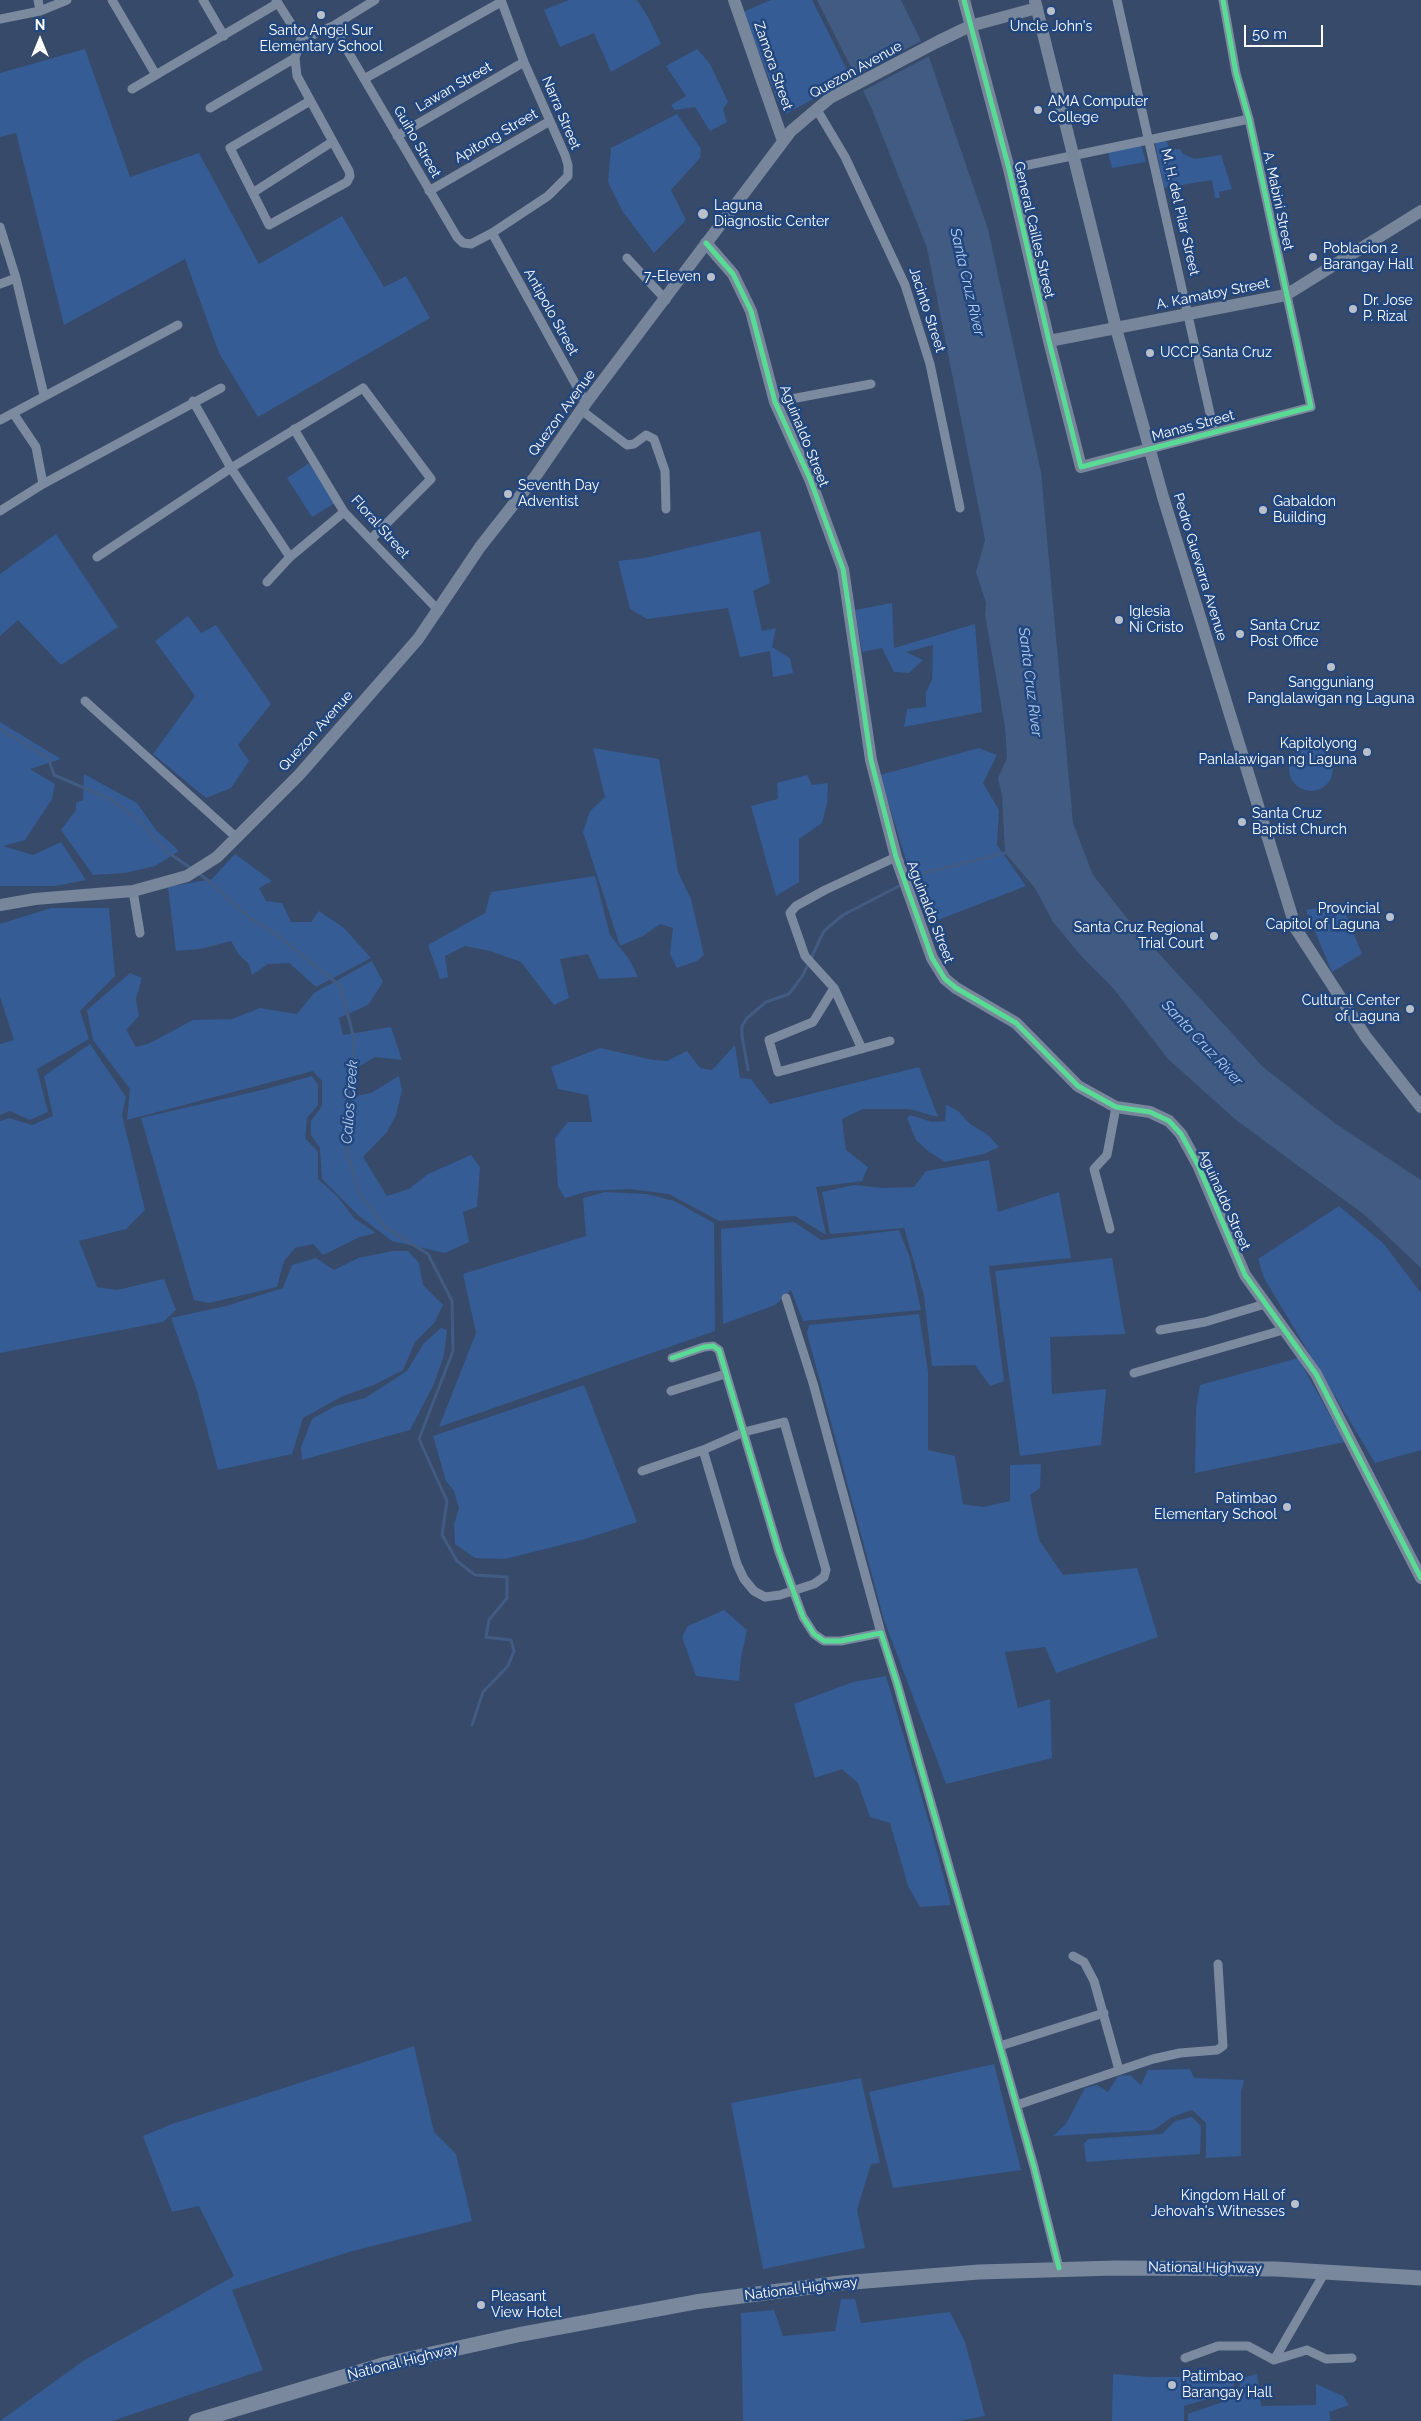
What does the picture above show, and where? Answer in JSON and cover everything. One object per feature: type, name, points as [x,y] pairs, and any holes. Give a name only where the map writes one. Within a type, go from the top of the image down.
[{"type":"main road","name":"National Highway","points":[[196,2421],[386,2364],[522,2334],[695,2302],[841,2283],[979,2272],[1059,2268],[1206,2267],[1421,2278]]},
{"type":"street","points":[[38,0],[40,11]]},
{"type":"street","points":[[0,19],[40,11],[67,0]]},
{"type":"street","points":[[112,0],[156,74]]},
{"type":"street","points":[[203,0],[224,36]]},
{"type":"street","points":[[298,33],[312,35],[333,26],[375,0]]},
{"type":"street","name":"Zamora Street","points":[[734,0],[783,142]]},
{"type":"street","name":"General Cailles Street","points":[[964,0],[1009,169],[1049,341],[1082,466]]},
{"type":"street","name":"M. H. del Pilar Street","points":[[1117,0],[1214,431]]},
{"type":"street","name":"A. Mabini Street","points":[[1223,0],[1236,73],[1249,119],[1311,407]]},
{"type":"street","points":[[132,89],[224,36],[277,1],[298,33],[295,58],[297,76],[350,176],[347,182],[269,224],[230,148],[310,101]]},
{"type":"street","points":[[364,79],[501,1]]},
{"type":"street","name":"Narra Street","points":[[492,233],[548,196],[568,176],[568,166],[524,62],[501,1]]},
{"type":"street","name":"Quezon Avenue","points":[[0,905],[35,899],[132,891],[187,876],[206,866],[237,838],[299,775],[418,639],[439,611],[480,548],[535,477],[583,407],[666,300],[783,142],[801,121],[830,98],[937,42],[970,26],[1036,4]]},
{"type":"street","name":"Pedro Guevarra Avenue","points":[[1036,4],[1116,328],[1150,449],[1296,929],[1366,1037],[1421,1107]]},
{"type":"street","name":"Guiho Street","points":[[333,26],[456,237],[462,243],[470,244],[492,233]]},
{"type":"street","points":[[210,108],[295,58]]},
{"type":"street","name":"Lawan Street","points":[[397,136],[524,62]]},
{"type":"street","name":"Jacinto Street","points":[[816,108],[845,157],[905,285],[930,364],[960,508]]},
{"type":"street","points":[[1009,169],[1249,119]]},
{"type":"street","name":"Apitong Street","points":[[429,190],[550,121]]},
{"type":"street","points":[[254,192],[332,142]]},
{"type":"street","name":"A. Kamatoy Street","points":[[1049,341],[1286,295],[1421,210]]},
{"type":"street","points":[[0,227],[16,278],[44,395]]},
{"type":"street","name":"Antipolo Street","points":[[492,233],[583,407]]},
{"type":"street","name":"Aguinaldo Street","points":[[706,244],[733,274],[751,311],[775,402],[810,479],[843,569],[871,760],[896,857],[932,958],[945,979],[956,988],[1016,1023],[1078,1086],[1094,1097],[1116,1107],[1150,1112],[1169,1121],[1181,1134],[1198,1165],[1245,1275],[1316,1374],[1421,1578]]},
{"type":"street","points":[[627,258],[666,300]]},
{"type":"street","points":[[0,284],[16,278]]},
{"type":"street","points":[[0,420],[178,325]]},
{"type":"street","points":[[775,402],[871,384]]},
{"type":"street","points":[[0,511],[43,484],[193,401],[221,388]]},
{"type":"street","points":[[97,557],[231,468],[363,388],[431,479],[371,539]]},
{"type":"street","points":[[193,401],[231,468],[290,558]]},
{"type":"street","points":[[583,407],[627,445],[634,444],[646,435],[654,439],[664,471],[666,509]]},
{"type":"street","name":"Manas Street","points":[[1082,466],[1311,407]]},
{"type":"street","points":[[13,413],[36,447],[43,484]]},
{"type":"street","name":"Floral Street","points":[[294,429],[344,512],[439,611]]},
{"type":"street","points":[[267,582],[290,558],[344,512]]},
{"type":"street","points":[[85,701],[237,838]]},
{"type":"street","points":[[862,1049],[834,988],[806,956],[790,913],[796,906],[825,890],[896,857]]},
{"type":"street","points":[[132,891],[140,933]]},
{"type":"street","points":[[834,988],[813,1022],[769,1040],[778,1072],[890,1041]]},
{"type":"street","points":[[1110,1229],[1094,1169],[1107,1155],[1116,1107]]},
{"type":"street","points":[[786,1298],[813,1383],[880,1633],[902,1702],[1000,2046],[1059,2268]]},
{"type":"street","points":[[1160,1330],[1205,1322],[1265,1304]]},
{"type":"street","points":[[1134,1373],[1283,1330]]},
{"type":"street","points":[[672,1358],[713,1346],[719,1350],[779,1552],[803,1617],[814,1634],[824,1641],[841,1641],[880,1633]]},
{"type":"street","points":[[671,1391],[725,1374]]},
{"type":"street","points":[[642,1471],[703,1450],[744,1432],[784,1422],[826,1570],[824,1577],[814,1584],[794,1592],[765,1597],[754,1591],[744,1579],[737,1564],[703,1450]]},
{"type":"street","points":[[1074,1956],[1084,1962],[1094,1981],[1119,2070]]},
{"type":"street","points":[[1016,2105],[1162,2057],[1180,2052],[1217,2050],[1223,2046],[1218,1964]]},
{"type":"street","points":[[1000,2046],[1104,2013]]},
{"type":"street","points":[[1274,2360],[1325,2272]]},
{"type":"street","points":[[1184,2358],[1218,2346],[1248,2346],[1274,2360],[1307,2350],[1326,2359],[1352,2358]]},
{"type":"shaded area","points":[[569,0],[637,0],[648,17],[661,44],[611,72],[594,33],[560,47],[544,10]]},
{"type":"shaded area","points":[[771,0],[812,0],[851,78],[786,114],[777,99],[743,12]]},
{"type":"shaded area","points":[[85,49],[130,177],[199,153],[259,264],[342,216],[384,287],[406,276],[430,318],[258,417],[219,353],[185,259],[64,325],[16,133],[0,137],[0,73]]},
{"type":"shaded area","points":[[697,49],[710,64],[728,102],[723,109],[727,122],[710,131],[695,107],[675,110],[671,105],[686,96],[666,66]]},
{"type":"shaded area","points":[[677,114],[701,149],[700,158],[671,190],[686,220],[654,253],[623,212],[608,182],[611,148]]},
{"type":"shaded area","points":[[1166,140],[1170,150],[1180,149],[1183,154],[1195,159],[1221,155],[1232,189],[1219,192],[1220,198],[1215,198],[1212,180],[1164,188],[1155,143]]},
{"type":"shaded area","points":[[1141,144],[1146,162],[1112,168],[1108,152]]},
{"type":"shaded area","points":[[309,463],[335,503],[312,517],[287,478]]},
{"type":"shaded area","points":[[760,531],[770,583],[753,591],[762,631],[776,628],[772,647],[790,658],[793,673],[773,677],[770,651],[740,657],[728,608],[647,619],[630,609],[618,561],[645,558]]},
{"type":"shaded area","points":[[56,534],[118,627],[61,665],[18,620],[0,636],[0,574]]},
{"type":"shaded area","points":[[892,603],[894,648],[975,624],[982,712],[904,727],[907,709],[926,707],[926,693],[932,679],[933,645],[906,652],[923,660],[909,673],[894,672],[882,648],[862,652],[855,610]]},
{"type":"shaded area","points":[[188,616],[201,633],[216,625],[271,704],[238,745],[249,761],[231,788],[206,798],[153,754],[195,696],[155,641]]},
{"type":"shaded area","points":[[0,722],[61,759],[30,769],[55,784],[52,799],[25,840],[3,846],[33,855],[61,842],[86,880],[55,886],[0,886]]},
{"type":"shaded area","points":[[1311,747],[1323,751],[1329,757],[1333,769],[1329,781],[1323,787],[1311,791],[1299,787],[1293,781],[1289,769],[1293,757],[1299,751]]},
{"type":"shaded area","points":[[593,748],[659,759],[678,872],[691,899],[704,955],[697,961],[677,968],[670,954],[673,928],[660,924],[643,936],[620,946],[583,832],[590,811],[605,797]]},
{"type":"shaded area","points":[[979,748],[997,755],[983,783],[999,810],[997,845],[1026,886],[933,922],[909,870],[880,775]]},
{"type":"shaded area","points":[[84,774],[137,803],[156,830],[179,851],[155,866],[125,873],[93,875],[61,830],[76,810],[76,803],[83,800]]},
{"type":"shaded area","points":[[807,775],[812,785],[828,783],[827,804],[822,823],[799,839],[799,882],[776,896],[751,806],[778,799],[777,783]]},
{"type":"shaded area","points":[[235,854],[272,881],[259,888],[266,901],[282,903],[291,922],[311,922],[319,911],[344,928],[371,958],[316,987],[289,963],[268,964],[252,975],[249,964],[239,955],[231,941],[200,949],[176,951],[168,887],[212,879]]},
{"type":"shaded area","points":[[595,876],[610,935],[629,959],[638,977],[599,979],[588,954],[560,959],[569,998],[554,1005],[521,962],[490,951],[465,946],[445,956],[448,977],[440,979],[428,945],[485,913],[491,892]]},
{"type":"shaded area","points":[[1341,903],[1362,954],[1332,972],[1306,910]]},
{"type":"shaded area","points":[[51,908],[109,908],[115,976],[80,1011],[89,1039],[37,1069],[48,1112],[30,1120],[10,1111],[0,1115],[0,1044],[14,1040],[0,997],[0,924]]},
{"type":"shaded area","points":[[372,961],[383,982],[368,1005],[339,1018],[343,1035],[391,1027],[402,1060],[375,1057],[358,1067],[356,1096],[371,1093],[399,1076],[402,1090],[396,1115],[387,1132],[363,1157],[387,1196],[409,1189],[428,1174],[471,1155],[480,1167],[477,1207],[463,1212],[469,1242],[445,1253],[392,1241],[359,1216],[322,1179],[320,1148],[311,1135],[311,1121],[322,1106],[322,1081],[313,1071],[127,1120],[130,1089],[93,1040],[87,1010],[130,973],[142,978],[136,999],[139,1016],[126,1030],[136,1047],[148,1044],[193,1020],[232,1019],[260,1008],[297,1014],[314,993]]},
{"type":"shaded area","points":[[90,1044],[126,1097],[122,1115],[145,1210],[126,1229],[79,1241],[97,1287],[117,1290],[164,1279],[176,1310],[163,1322],[0,1353],[0,1121],[9,1118],[32,1125],[53,1116],[44,1076]]},
{"type":"shaded area","points":[[735,1045],[740,1078],[751,1079],[770,1104],[919,1067],[938,1117],[909,1109],[863,1109],[842,1119],[846,1150],[868,1167],[862,1181],[816,1187],[826,1235],[795,1216],[719,1221],[669,1194],[629,1189],[589,1191],[565,1198],[558,1187],[555,1138],[568,1122],[592,1122],[588,1095],[558,1089],[551,1067],[600,1048],[653,1060],[667,1061],[687,1051],[700,1068],[712,1070]]},
{"type":"shaded area","points":[[312,1076],[318,1085],[318,1105],[307,1118],[305,1138],[318,1152],[318,1179],[338,1197],[354,1218],[376,1233],[360,1237],[323,1255],[313,1244],[295,1248],[284,1261],[277,1287],[209,1303],[194,1300],[141,1118],[266,1089]]},
{"type":"shaded area","points":[[946,1104],[959,1112],[970,1124],[988,1135],[999,1147],[984,1154],[945,1162],[928,1151],[916,1140],[907,1118],[910,1115],[932,1122],[945,1121]]},
{"type":"shaded area","points":[[989,1160],[998,1212],[1059,1192],[1071,1258],[989,1266],[1004,1381],[990,1386],[975,1365],[932,1366],[924,1296],[904,1228],[830,1234],[822,1192],[854,1185],[883,1188],[914,1187],[926,1171]]},
{"type":"shaded area","points":[[605,1192],[647,1194],[674,1201],[714,1223],[715,1331],[439,1427],[476,1333],[463,1274],[586,1236],[583,1198]]},
{"type":"shaded area","points":[[1339,1206],[1384,1244],[1421,1293],[1421,1450],[1375,1463],[1264,1278],[1258,1259]]},
{"type":"shaded area","points":[[794,1222],[821,1240],[899,1230],[910,1258],[921,1310],[803,1321],[791,1290],[775,1305],[723,1324],[721,1229]]},
{"type":"shaded area","points":[[392,1251],[408,1251],[419,1263],[423,1285],[443,1305],[434,1323],[415,1342],[403,1370],[374,1385],[343,1396],[303,1418],[292,1454],[218,1470],[197,1391],[171,1318],[226,1306],[283,1288],[292,1265],[316,1258],[334,1270],[358,1258]]},
{"type":"shaded area","points":[[1112,1258],[1125,1334],[1050,1337],[1052,1394],[1106,1389],[1101,1445],[1020,1456],[995,1271]]},
{"type":"shaded area","points":[[919,1314],[928,1371],[928,1450],[955,1456],[963,1504],[983,1507],[1010,1501],[1010,1465],[1041,1464],[1040,1488],[1030,1495],[1039,1540],[1063,1575],[1137,1568],[1158,1637],[1056,1673],[1045,1647],[1005,1652],[1018,1708],[1050,1699],[1052,1758],[946,1784],[884,1620],[807,1333],[809,1325]]},
{"type":"shaded area","points":[[441,1328],[447,1330],[444,1355],[434,1384],[410,1430],[302,1460],[301,1447],[312,1419],[335,1406],[365,1398],[407,1371],[424,1343]]},
{"type":"shaded area","points":[[1298,1358],[1345,1442],[1195,1473],[1196,1409],[1200,1385]]},
{"type":"shaded area","points":[[584,1385],[637,1522],[585,1539],[505,1559],[475,1558],[455,1544],[454,1525],[459,1508],[454,1491],[446,1481],[433,1436]]},
{"type":"shaded area","points":[[724,1610],[747,1630],[741,1658],[739,1681],[696,1676],[682,1637],[688,1626]]},
{"type":"shaded area","points":[[886,1676],[931,1829],[951,1905],[920,1907],[908,1886],[890,1823],[870,1817],[858,1783],[842,1769],[815,1778],[794,1704],[853,1682]]},
{"type":"shaded area","points":[[414,2046],[434,2132],[456,2154],[472,2221],[349,2252],[232,2290],[263,2370],[112,2421],[0,2421],[83,2361],[234,2276],[199,2206],[172,2212],[143,2136],[172,2124]]},
{"type":"shaded area","points":[[994,2064],[1021,2170],[893,2188],[869,2092]]},
{"type":"shaded area","points":[[1190,2069],[1194,2078],[1244,2080],[1241,2092],[1241,2156],[1206,2158],[1206,2123],[1192,2110],[1172,2117],[1154,2130],[1053,2136],[1066,2124],[1085,2088],[1097,2085],[1108,2092],[1118,2076],[1130,2075],[1141,2085],[1148,2070]]},
{"type":"shaded area","points":[[861,2078],[880,2163],[871,2164],[857,2210],[865,2248],[763,2269],[731,2103]]},
{"type":"shaded area","points":[[1192,2117],[1201,2126],[1200,2154],[1086,2162],[1084,2143],[1089,2139],[1162,2134],[1175,2121]]},
{"type":"shaded area","points":[[841,2299],[855,2299],[861,2323],[950,2312],[965,2342],[985,2416],[957,2421],[743,2421],[741,2313],[774,2310],[783,2336],[835,2331]]},
{"type":"shaded area","points":[[1238,2372],[1231,2392],[1184,2406],[1184,2421],[1112,2421],[1113,2374],[1149,2377],[1199,2377]]},
{"type":"shaded area","points":[[1257,2374],[1261,2406],[1316,2405],[1316,2384],[1343,2396],[1349,2405],[1329,2412],[1331,2421],[1188,2421],[1188,2414],[1237,2397],[1242,2378]]},
{"type":"water","name":"Santa Cruz River","points":[[817,0],[901,0],[929,57],[988,229],[1041,472],[1073,823],[1093,875],[1130,922],[1263,1067],[1336,1124],[1421,1180],[1421,1268],[1366,1216],[1236,1120],[1168,1059],[1113,988],[1082,957],[1053,922],[1035,888],[1005,853],[1002,796],[998,778],[1007,758],[1005,727],[985,615],[986,603],[976,572],[985,540],[927,248],[871,107]]},
{"type":"pier","points":[[923,40],[931,55],[861,92],[853,77]]},
{"type":"waterway","name":"Calios Creek","points":[[0,729],[48,758],[54,775],[112,800],[142,823],[166,851],[192,869]]},
{"type":"waterway","points":[[907,882],[924,873],[1008,852]]},
{"type":"waterway","name":"Calios Creek","points":[[197,872],[248,917],[276,934],[340,986],[354,1038],[347,1151],[359,1193],[385,1227],[428,1254],[452,1301],[453,1351],[419,1439],[447,1501],[442,1535],[457,1561],[475,1575],[507,1577],[507,1598],[489,1620],[486,1637],[511,1640],[514,1651],[508,1666],[483,1692],[472,1725]]},
{"type":"waterway","points":[[748,1070],[742,1036],[742,1026],[747,1018],[766,1002],[789,994],[803,975],[824,931],[843,915],[901,885]]},
{"type":"cycle path","points":[[964,0],[1009,169],[1049,341],[1081,467],[1311,407],[1249,119],[1236,73],[1223,0]]},
{"type":"cycle path","points":[[706,243],[733,274],[751,311],[775,402],[810,479],[843,569],[871,760],[896,857],[932,958],[945,979],[956,988],[1016,1023],[1078,1086],[1116,1107],[1150,1112],[1169,1121],[1181,1134],[1198,1165],[1245,1275],[1316,1374],[1421,1578]]},
{"type":"cycle path","points":[[672,1358],[704,1347],[713,1346],[719,1350],[779,1552],[803,1617],[814,1634],[824,1641],[841,1641],[881,1633],[897,1683],[1034,2167],[1059,2268]]},
{"type":"place","name":"Uncle John's","points":[[1051,11]]},
{"type":"place","name":"Santo Angel Sur Elementary School","points":[[321,15]]},
{"type":"place","name":"AMA Computer College","points":[[1038,110]]},
{"type":"place","name":"Laguna Diagnostic Center","points":[[703,214]]},
{"type":"place","name":"Poblacion 2 Barangay Hall","points":[[1313,257]]},
{"type":"place","name":"7-Eleven","points":[[711,277]]},
{"type":"place","name":"Dr. Jose P. Rizal","points":[[1353,309]]},
{"type":"place","name":"UCCP Santa Cruz","points":[[1150,353]]},
{"type":"place","name":"Seventh Day Adventist","points":[[508,494]]},
{"type":"place","name":"Gabaldon Building","points":[[1263,510]]},
{"type":"place","name":"Iglesia Ni Cristo","points":[[1119,620]]},
{"type":"place","name":"Santa Cruz Post Office","points":[[1240,634]]},
{"type":"place","name":"Sangguniang Panglalawigan ng Laguna","points":[[1331,667]]},
{"type":"place","name":"Kapitolyong Panlalawigan ng Laguna","points":[[1367,752]]},
{"type":"place","name":"Santa Cruz Baptist Church","points":[[1242,822]]},
{"type":"place","name":"Provincial Capitol of Laguna","points":[[1390,917]]},
{"type":"place","name":"Santa Cruz Regional Trial Court","points":[[1214,936]]},
{"type":"place","name":"Cultural Center of Laguna","points":[[1410,1009]]},
{"type":"place","name":"Patimbao Elementary School","points":[[1287,1507]]},
{"type":"place","name":"Kingdom Hall of Jehovah's Witnesses","points":[[1295,2204]]},
{"type":"place","name":"Pleasant View Hotel","points":[[481,2305]]},
{"type":"place","name":"Patimbao Barangay Hall","points":[[1172,2385]]}]
